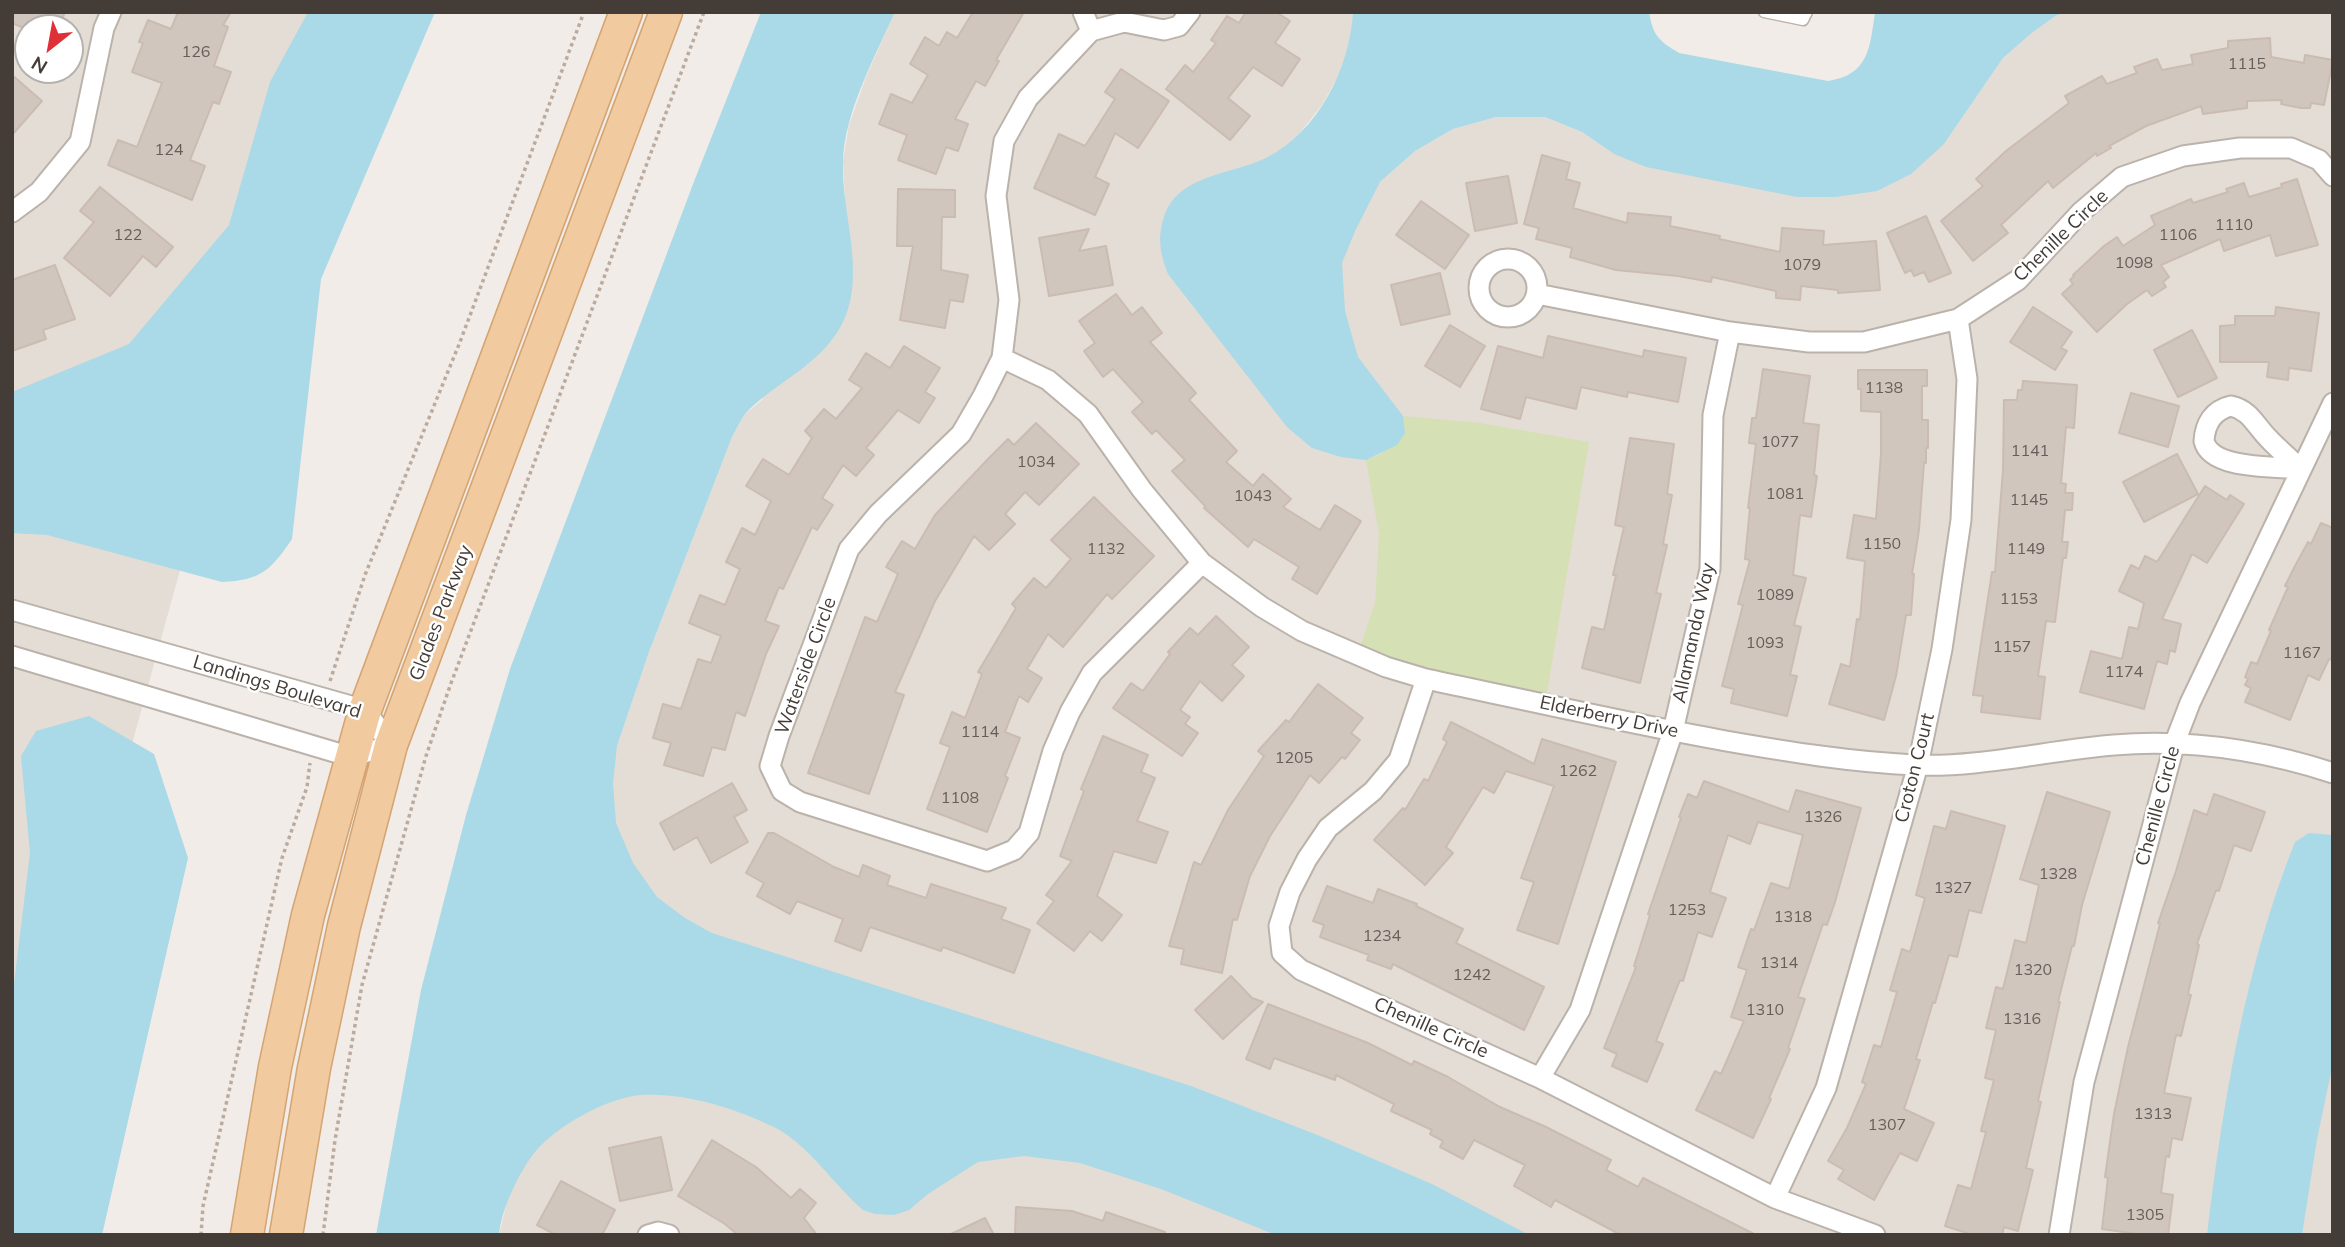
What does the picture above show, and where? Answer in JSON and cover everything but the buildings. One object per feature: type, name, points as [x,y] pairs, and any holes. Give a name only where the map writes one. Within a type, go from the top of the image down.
[{"type":"main road","name":"Glades Parkway","points":[[247,1235],[275,1067],[305,928],[365,710],[626,12]]},
{"type":"main road","name":"Glades Parkway","points":[[286,1235],[314,1068],[344,926],[391,745],[666,12]]},
{"type":"street","points":[[12,212],[39,192],[80,142],[104,28],[111,12]]},
{"type":"street","points":[[1083,12],[1091,31],[1124,22],[1164,30],[1179,26],[1190,12]]},
{"type":"street","name":"Waterside Circle","points":[[1091,31],[1028,98],[1004,141],[996,196],[1009,300],[1002,358],[984,396],[961,434],[878,514],[849,549],[770,766],[782,791],[800,802],[987,861],[1014,850],[1029,833],[1053,751],[1070,712],[1092,673],[1202,563]]},
{"type":"street","name":"Chenille Circle","points":[[1537,294],[1730,332],[1809,342],[1864,342],[1958,319],[2018,279],[2081,212],[2122,177],[2183,156],[2240,148],[2291,148],[2319,160],[2333,176]]},
{"type":"street","name":"Croton Court","points":[[1775,1198],[1826,1088],[1918,765],[1942,649],[1961,520],[1967,379],[1958,319]]},
{"type":"street","name":"Allamanda Way","points":[[1541,1078],[1580,1010],[1673,731],[1710,569],[1713,415],[1730,332]]},
{"type":"street","name":"Elderberry Drive","points":[[1002,358],[1048,380],[1088,414],[1142,490],[1202,563],[1262,607],[1302,631],[1386,667],[1426,679],[1673,731],[1825,758],[1918,765],[1982,761],[2114,745],[2175,742],[2283,759],[2333,773]]},
{"type":"street","name":"Chenille Circle","points":[[2059,1235],[2084,1082],[2175,742],[2190,703],[2333,403]]},
{"type":"street","points":[[2231,406],[2240,408],[2250,415],[2270,440],[2301,469],[2221,460],[2205,446],[2204,433],[2210,419],[2221,409],[2231,406]]},
{"type":"street","name":"Landings Boulevard","points":[[12,610],[365,710],[391,745]]},
{"type":"street","points":[[12,617],[52,621]]},
{"type":"street","points":[[12,656],[351,757],[391,745]]},
{"type":"street","name":"Chenille Circle","points":[[1426,679],[1399,760],[1373,791],[1328,828],[1295,881],[1279,926],[1282,953],[1301,970],[1541,1078],[1775,1198],[1875,1235]]},
{"type":"street","points":[[648,1235],[659,1232],[669,1235]]},
{"type":"lane","points":[[1764,12],[1803,20],[1807,12]]},
{"type":"path","points":[[325,698],[365,575],[460,342],[584,12]]},
{"type":"path","points":[[323,1235],[335,1140],[362,985],[426,756],[479,608],[704,12]]},
{"type":"path","points":[[201,1235],[203,1206],[282,858],[307,787],[314,748]]},
{"type":"shaded area","points":[[12,12],[366,12],[237,364],[108,831],[45,1235],[12,1235]]},
{"type":"shaded area","points":[[895,12],[1353,12],[1352,36],[1341,71],[1322,105],[1295,139],[1380,182],[1415,151],[1453,129],[1496,117],[1545,117],[1582,132],[1614,154],[1944,144],[2003,58],[2057,15],[2069,12],[2333,12],[2333,1235],[499,1235],[617,746],[649,652],[732,437],[744,415],[762,400],[845,200],[843,161],[849,125],[866,77]]},
{"type":"green space","points":[[1403,416],[1480,423],[1589,442],[1545,704],[1357,656],[1375,603],[1379,534],[1366,460],[1381,454],[1405,433]]},
{"type":"water","points":[[308,12],[435,12],[321,279],[292,539],[263,572],[246,579],[222,582],[47,535],[12,533],[12,392],[129,344],[229,225],[270,82]]},
{"type":"water","points":[[761,12],[895,12],[862,86],[845,143],[843,181],[853,282],[844,320],[835,336],[812,361],[745,414],[732,437],[649,652],[617,746],[613,783],[616,823],[633,863],[657,897],[685,918],[712,933],[1191,1086],[1320,1136],[1432,1184],[1529,1235],[1276,1235],[1161,1189],[1080,1163],[1024,1156],[978,1162],[928,1194],[909,1210],[894,1215],[875,1214],[863,1210],[809,1154],[774,1127],[709,1103],[674,1096],[641,1095],[598,1107],[569,1123],[544,1142],[517,1180],[503,1214],[499,1235],[376,1235],[421,990],[466,815],[510,669]]},
{"type":"water","points":[[1353,12],[1649,12],[1658,37],[1679,53],[1828,81],[1842,78],[1860,66],[1869,48],[1875,12],[2069,12],[2057,15],[2003,58],[1944,144],[1911,174],[1877,191],[1835,197],[1797,197],[1646,167],[1614,154],[1582,132],[1545,117],[1496,117],[1453,129],[1415,151],[1380,182],[1342,263],[1345,311],[1358,357],[1403,416],[1405,433],[1397,445],[1366,460],[1341,457],[1312,448],[1287,427],[1168,274],[1160,239],[1164,217],[1181,192],[1207,178],[1266,158],[1285,147],[1316,115],[1338,76],[1351,33]]},
{"type":"water","points":[[89,716],[154,754],[188,858],[102,1235],[12,1235],[12,1000],[30,853],[21,756],[36,731]]},
{"type":"water","points":[[2309,833],[2333,835],[2333,1063],[2317,1139],[2302,1235],[2207,1235],[2220,1135],[2249,986],[2262,937],[2295,842]]}]
